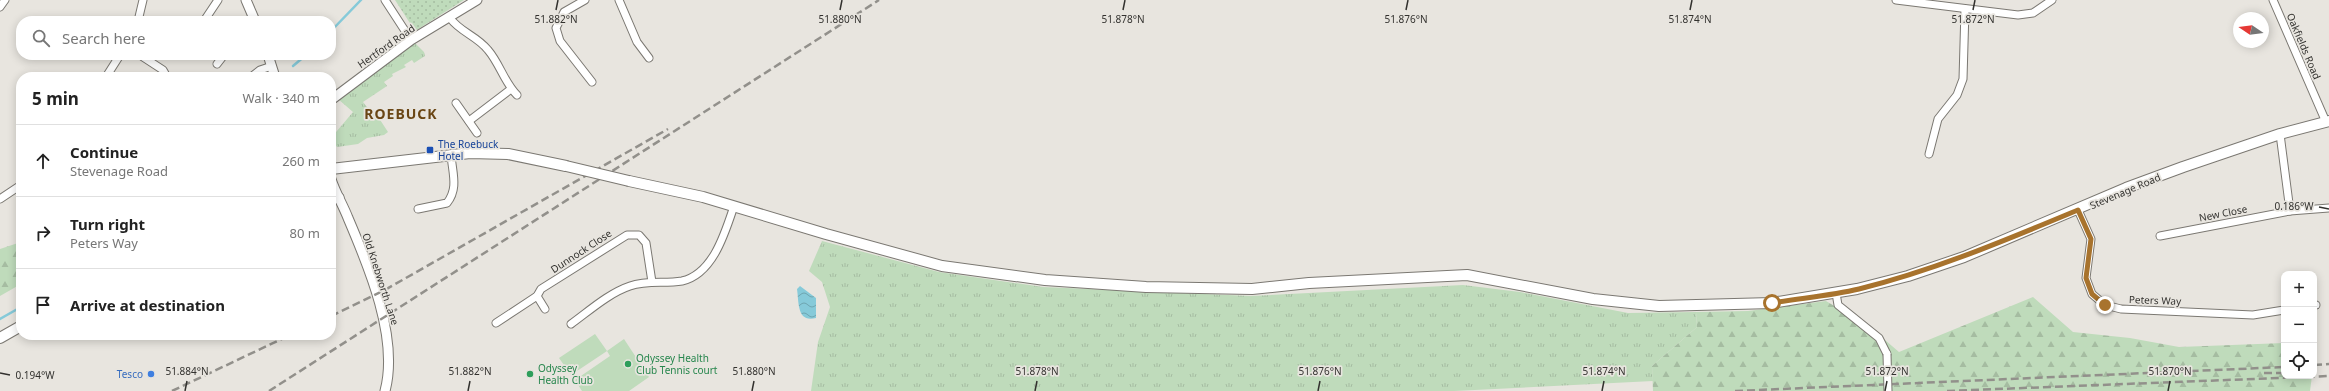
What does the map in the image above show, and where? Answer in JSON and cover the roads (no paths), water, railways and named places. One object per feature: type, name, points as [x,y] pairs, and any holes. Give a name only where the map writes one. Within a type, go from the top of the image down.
[{"type":"main road","name":"Stevenage Road","points":[[336,168],[451,154],[494,153],[566,166],[703,197],[826,234],[942,266],[1045,280],[1146,287],[1244,289],[1317,283],[1467,275],[1593,299],[1659,306],[1712,305],[1772,303],[1836,294],[1908,276],[1964,257],[2078,210],[2126,188],[2280,134],[2327,122]]},
{"type":"main road","points":[[0,338],[16,329]]},
{"type":"street","points":[[0,7],[5,0]]},
{"type":"street","points":[[139,16],[143,0]]},
{"type":"street","points":[[207,16],[218,0]]},
{"type":"street","points":[[246,0],[253,16]]},
{"type":"street","points":[[385,0],[410,40]]},
{"type":"street","name":"Hertford Road","points":[[336,96],[410,40],[450,18],[477,0]]},
{"type":"street","points":[[586,0],[564,12],[556,28],[560,41],[592,82]]},
{"type":"street","points":[[619,0],[637,42],[649,58]]},
{"type":"street","points":[[1896,0],[2018,15],[2033,13],[2052,0]]},
{"type":"street","name":"Oakfields Road","points":[[2273,0],[2327,122]]},
{"type":"street","points":[[1929,154],[1938,119],[1957,95],[1963,79],[1965,9]]},
{"type":"street","points":[[450,18],[456,26],[476,39],[488,50],[511,88],[517,95]]},
{"type":"street","points":[[109,72],[117,60]]},
{"type":"street","points":[[148,60],[164,72]]},
{"type":"street","points":[[217,64],[220,60]]},
{"type":"street","points":[[270,60],[274,72]]},
{"type":"street","points":[[257,72],[272,66]]},
{"type":"street","points":[[469,121],[511,88]]},
{"type":"street","points":[[456,103],[477,133]]},
{"type":"street","points":[[2280,134],[2290,210]]},
{"type":"street","points":[[418,209],[447,203],[453,196],[455,189],[451,154]]},
{"type":"street","points":[[0,199],[16,188]]},
{"type":"street","name":"Old Knebworth Lane","points":[[336,189],[369,272],[385,326],[389,360],[385,391]]},
{"type":"street","points":[[336,199],[340,197]]},
{"type":"street","points":[[571,324],[624,288],[652,282],[682,281],[696,276],[708,264],[716,250],[734,206]]},
{"type":"street","name":"New Close","points":[[2160,236],[2290,210],[2329,208]]},
{"type":"street","name":"Peters Way","points":[[2078,210],[2091,239],[2086,278],[2092,294],[2105,305],[2121,309],[2253,315],[2281,310]]},
{"type":"street","name":"Dunnock Close","points":[[496,323],[537,296],[541,289],[621,237],[633,234],[639,235],[646,243],[652,282]]},
{"type":"street","points":[[1836,294],[1838,304],[1878,338],[1887,354],[1888,391]]},
{"type":"street","points":[[537,296],[545,309]]},
{"type":"water","points":[[800,286],[816,298],[816,318],[805,318],[800,311],[797,289]]},
{"type":"waterway","points":[[336,26],[361,0]]},
{"type":"waterway","points":[[293,66],[300,60]]},
{"type":"waterway","points":[[0,319],[16,310]]},
{"type":"railway","points":[[269,391],[879,0]]},
{"type":"railway","points":[[336,314],[383,291],[668,129]]},
{"type":"railway","points":[[172,391],[279,340]]},
{"type":"railway","points":[[2317,365],[2329,364]]},
{"type":"railway","points":[[1735,391],[2281,367]]},
{"type":"railway","points":[[2264,373],[2281,373]]},
{"type":"railway","points":[[1947,391],[2329,376]]},
{"type":"place","name":"The Roebuck Hotel","points":[[430,150]]},
{"type":"place","name":"Odyssey Health Club Tennis court","points":[[628,364]]},
{"type":"place","name":"Tesco","points":[[151,374]]},
{"type":"place","name":"Odyssey Health Club","points":[[530,374]]},
{"type":"district","name":"ROEBUCK","points":[[401,113]]}]
